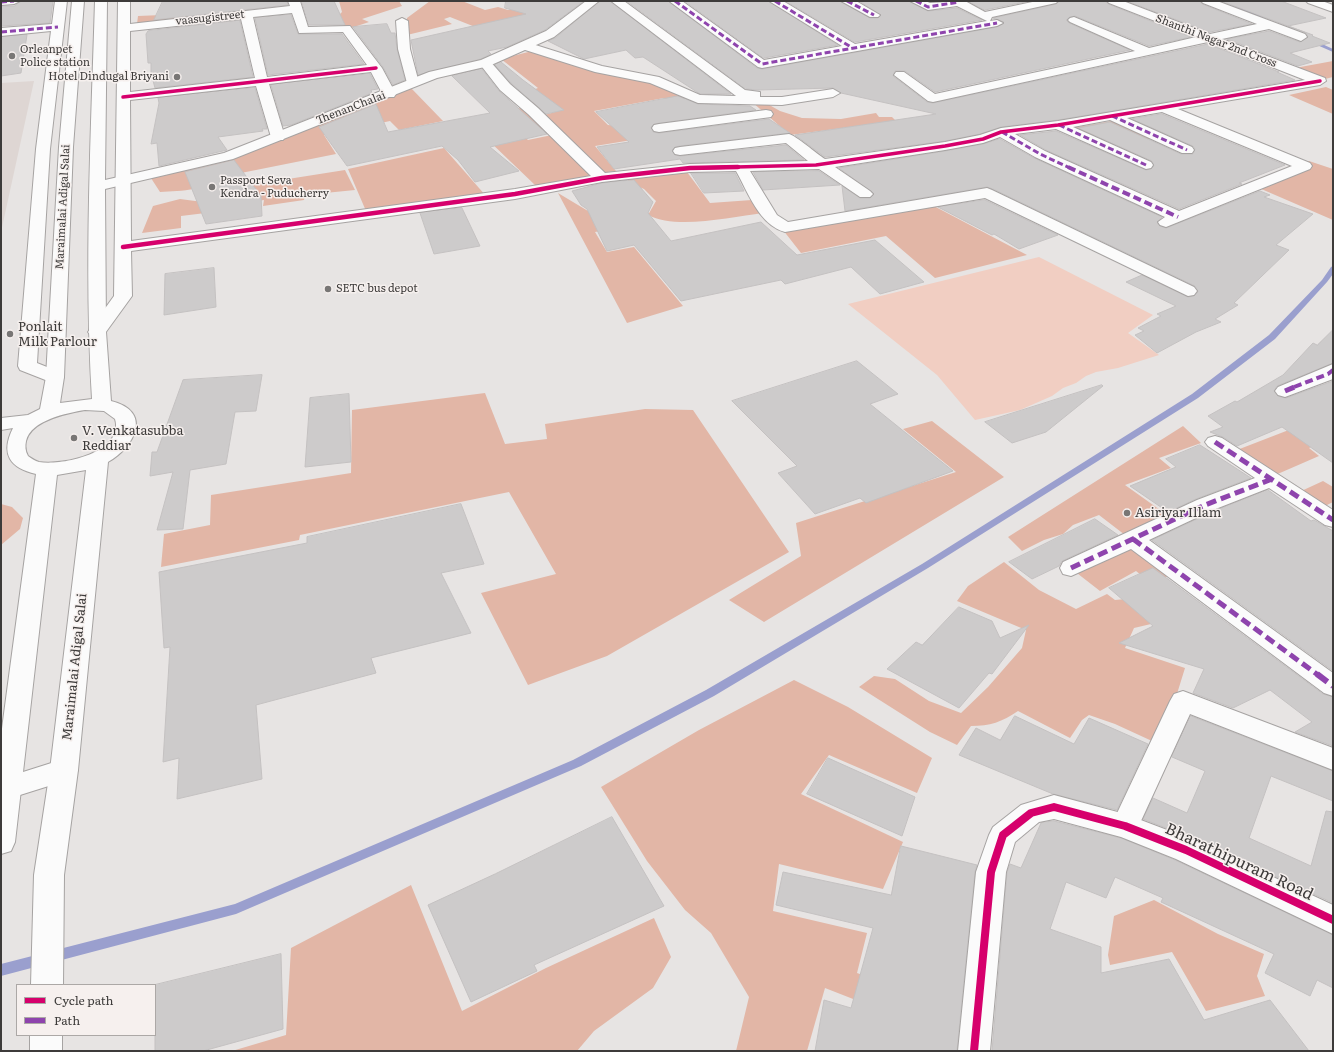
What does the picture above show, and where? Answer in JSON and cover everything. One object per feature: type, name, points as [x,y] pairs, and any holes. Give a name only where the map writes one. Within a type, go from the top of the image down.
[{"type":"street","points":[[1,2],[14,1]]},
{"type":"street","points":[[55,377],[27,366],[43,149],[61,1]]},
{"type":"street","name":"Maraimalai Adigal Salai","points":[[41,416],[55,377],[66,147],[78,1]]},
{"type":"street","points":[[101,1],[97,186],[97,332],[102,405]]},
{"type":"street","points":[[97,332],[123,296],[122,181],[124,1]]},
{"type":"street","name":"ThenanChalai","points":[[97,186],[228,156],[433,75],[485,63],[550,34],[592,1]]},
{"type":"street","points":[[617,1],[742,94],[771,95],[817,89]]},
{"type":"street","points":[[675,1],[762,64],[998,22],[983,16],[959,2],[928,7],[916,1]]},
{"type":"street","points":[[775,1],[851,47]]},
{"type":"street","points":[[847,1],[874,15]]},
{"type":"street","points":[[983,16],[1052,1]]},
{"type":"street","name":"Shanthi Nagar 2nd Cross","points":[[1113,1],[1320,81],[1164,108]]},
{"type":"street","points":[[1207,1],[1301,37]]},
{"type":"street","points":[[1312,1],[1333,9]]},
{"type":"street","points":[[295,5],[303,31],[346,28],[360,43],[376,68],[388,94]]},
{"type":"street","name":"vaasugistreet","points":[[124,28],[246,14],[295,5]]},
{"type":"street","points":[[246,14],[252,45],[268,108],[278,137]]},
{"type":"street","points":[[1074,20],[1146,51]]},
{"type":"street","points":[[402,21],[404,49],[413,83]]},
{"type":"street","points":[[900,75],[933,98],[1270,25]]},
{"type":"street","points":[[1,32],[58,32],[75,35]]},
{"type":"street","points":[[526,46],[599,69],[654,80],[698,99],[782,101],[833,93]]},
{"type":"street","points":[[485,63],[505,87],[533,111],[602,178]]},
{"type":"street","points":[[53,68],[72,66]]},
{"type":"street","points":[[123,97],[376,68]]},
{"type":"street","points":[[123,247],[515,194],[602,178],[690,168],[741,168],[823,164],[944,146],[983,138],[1001,132],[1058,125],[1164,108],[1305,166],[1172,220],[1040,154],[1001,132]]},
{"type":"street","points":[[690,168],[680,151],[659,128],[766,114]]},
{"type":"street","points":[[1112,116],[1187,150]]},
{"type":"street","points":[[1058,125],[1146,166]]},
{"type":"street","points":[[680,151],[789,138],[800,149],[823,164],[844,181],[865,194]]},
{"type":"street","points":[[43,149],[66,147]]},
{"type":"street","points":[[741,168],[771,218],[785,227],[987,193],[1188,291]]},
{"type":"street","points":[[1285,391],[1328,374],[1333,370]]},
{"type":"street","points":[[1,424],[41,416],[73,406],[102,405],[114,408],[123,414],[127,422],[127,431],[122,440],[112,450],[98,458],[73,467],[47,470],[32,468],[8,456],[15,438],[22,429],[41,416]]},
{"type":"street","points":[[1215,442],[1272,478],[1333,520]]},
{"type":"street","name":"Maraimalai Adigal Salai","points":[[47,984],[49,875],[64,770],[98,458]]},
{"type":"street","points":[[1,842],[4,789],[47,470]]},
{"type":"street","points":[[1071,568],[1205,505],[1272,478]]},
{"type":"street","points":[[1133,539],[1333,686]]},
{"type":"street","points":[[1125,826],[1183,701],[1333,759]]},
{"type":"street","points":[[4,789],[64,770]]},
{"type":"street","name":"Bharathipuram Road","points":[[974,1051],[991,872],[1004,836],[1031,813],[1054,807],[1125,826],[1186,850],[1333,920]]},
{"type":"street","points":[[46,1036],[46,1051]]},
{"type":"shaded area","points":[[339,1],[399,1],[402,6],[362,19],[369,22],[351,28],[344,26],[339,15],[342,12]]},
{"type":"shaded area","points":[[430,1],[462,1],[485,10],[498,7],[508,10],[524,7],[533,12],[503,38],[450,17],[444,19],[452,24],[407,35],[407,18]]},
{"type":"shaded area","points":[[186,14],[189,19],[137,24],[138,16]]},
{"type":"shaded area","points":[[536,50],[620,73],[692,97],[669,103],[664,98],[594,111],[608,125],[618,126],[632,140],[595,146],[616,171],[599,173],[541,116],[558,111],[553,106],[535,110],[527,103],[540,101],[530,91],[538,88],[501,59]]},
{"type":"shaded area","points":[[1333,61],[1333,77],[1325,79],[1295,68]]},
{"type":"shaded area","points":[[34,81],[1,232],[1,83]]},
{"type":"shaded area","points":[[1326,87],[1333,90],[1333,114],[1289,95]]},
{"type":"shaded area","points":[[411,88],[443,121],[399,130],[390,121],[324,135],[336,154],[226,176],[219,181],[194,189],[160,192],[149,175],[231,157]]},
{"type":"shaded area","points":[[752,102],[764,102],[780,111],[802,118],[841,119],[876,113],[879,117],[892,117],[896,121],[790,135]]},
{"type":"shaded area","points":[[526,107],[549,128],[522,134],[528,140],[552,135],[593,175],[536,186],[486,138],[486,115]]},
{"type":"shaded area","points":[[1117,120],[1155,137],[1140,143],[1110,130],[1087,138],[1067,129]]},
{"type":"shaded area","points":[[444,148],[486,196],[366,211],[348,169]]},
{"type":"shaded area","points":[[1309,161],[1333,169],[1333,220],[1259,188]]},
{"type":"shaded area","points":[[345,170],[355,190],[305,195],[304,200],[263,206],[264,200],[252,202],[250,185]]},
{"type":"shaded area","points":[[687,172],[710,203],[752,200],[763,213],[704,221],[673,222],[648,215],[656,201],[644,189],[628,182],[628,177]]},
{"type":"shaded area","points":[[247,192],[230,210],[181,216],[181,228],[142,233],[153,206],[180,199],[195,201]]},
{"type":"shaded area","points":[[558,193],[598,217],[622,227],[595,232],[607,252],[634,247],[683,306],[627,323]]},
{"type":"shaded area","points":[[930,204],[1027,255],[935,278],[886,236],[801,253],[783,230]]},
{"type":"shaded area","points":[[1039,257],[1153,315],[1128,333],[1159,355],[1118,368],[1096,372],[1063,388],[1052,396],[1020,410],[975,420],[937,375],[848,304]]},
{"type":"shaded area","points":[[485,393],[505,444],[547,439],[545,424],[645,409],[693,410],[789,552],[607,656],[528,685],[481,593],[556,574],[509,492],[300,535],[299,540],[161,567],[164,534],[210,525],[211,495],[351,473],[352,410]]},
{"type":"shaded area","points":[[932,421],[1004,477],[764,622],[729,600],[801,556],[796,523],[956,472],[903,429]]},
{"type":"shaded area","points":[[1312,421],[1333,439],[1309,448],[1319,456],[1273,476],[1237,450]]},
{"type":"shaded area","points":[[1183,426],[1201,443],[1159,458],[1171,468],[1125,485],[1170,517],[1125,535],[1099,515],[1073,525],[1063,534],[1044,540],[1022,551],[1008,537]]},
{"type":"shaded area","points":[[1323,481],[1333,487],[1333,502],[1319,509],[1297,493]]},
{"type":"shaded area","points":[[1,504],[12,507],[23,518],[20,529],[1,545]]},
{"type":"shaded area","points":[[1132,544],[1174,573],[1152,584],[1136,571],[1100,591],[1073,570]]},
{"type":"shaded area","points":[[1004,562],[1039,590],[1076,609],[1107,594],[1115,600],[1137,598],[1151,624],[1134,628],[1125,648],[1185,668],[1176,697],[1152,741],[1115,724],[1089,715],[1082,720],[1070,738],[1018,711],[996,723],[971,726],[957,745],[930,732],[859,687],[874,676],[895,679],[929,701],[961,713],[988,687],[1022,648],[1026,630],[957,601],[968,586]]},
{"type":"shaded area","points":[[794,680],[848,707],[932,758],[917,793],[829,755],[801,794],[903,842],[883,889],[779,864],[773,911],[867,933],[857,973],[897,987],[894,1015],[825,988],[807,1051],[736,1051],[749,997],[711,933],[685,910],[647,861],[601,787],[699,730]]},
{"type":"shaded area","points":[[411,885],[462,1011],[546,968],[654,918],[671,957],[653,988],[594,1031],[577,1051],[232,1051],[286,1035],[291,948]]},
{"type":"shaded area","points":[[1154,900],[1218,934],[1264,954],[1257,976],[1265,996],[1206,1011],[1172,952],[1110,965],[1108,955],[1114,916]]},
{"type":"building","points":[[21,1],[53,1],[50,23],[1,26],[1,6],[14,6]]},
{"type":"building","points":[[163,1],[287,1],[288,5],[154,20]]},
{"type":"building","points":[[302,1],[334,1],[345,25],[309,25]]},
{"type":"building","points":[[506,1],[584,1],[545,30],[507,47],[488,51],[491,54],[481,59],[418,75],[411,40],[526,14],[505,8]]},
{"type":"building","points":[[600,1],[610,1],[731,94],[700,94],[643,57],[635,58],[626,50],[584,59],[548,41],[555,38]]},
{"type":"building","points":[[627,1],[668,1],[757,68],[762,69],[997,27],[1004,22],[993,18],[1056,4],[1060,1],[1106,1],[1108,4],[1191,37],[1149,46],[1075,16],[1066,20],[1069,23],[1130,50],[935,92],[905,71],[895,71],[893,76],[927,102],[933,103],[1208,44],[1279,72],[1277,72],[1295,80],[1058,120],[1001,127],[980,134],[945,141],[825,157],[795,135],[936,114],[841,93],[833,88],[746,89]]},
{"type":"building","points":[[685,1],[768,1],[838,45],[764,58]]},
{"type":"building","points":[[786,1],[840,1],[870,18],[878,18],[881,15],[859,1],[909,1],[928,11],[957,8],[982,20],[855,42]]},
{"type":"building","points":[[968,1],[1030,1],[985,10]]},
{"type":"building","points":[[1127,1],[1200,1],[1202,4],[1252,24],[1210,32]]},
{"type":"building","points":[[1221,1],[1281,1],[1326,18],[1288,26],[1313,35],[1312,36],[1330,43],[1290,53],[1312,62],[1298,66],[1227,39],[1269,31],[1300,42],[1308,37],[1306,33]]},
{"type":"building","points":[[291,15],[298,34],[342,34],[364,64],[268,75],[255,18]]},
{"type":"building","points":[[240,21],[253,77],[155,88],[151,73],[151,63],[148,63],[146,34],[148,31]]},
{"type":"building","points":[[387,24],[391,33],[395,33],[397,49],[405,80],[393,85],[383,67],[353,27]]},
{"type":"building","name":"Orleanpet Police station","points":[[27,35],[21,73],[1,76],[1,37]]},
{"type":"building","points":[[501,62],[564,110],[546,114],[511,83],[495,65]]},
{"type":"building","points":[[482,69],[499,91],[547,134],[490,147],[519,171],[475,182],[458,160],[442,146],[347,166],[319,127],[376,104],[388,132],[490,113],[452,76]]},
{"type":"building","points":[[370,74],[378,89],[371,90],[372,93],[291,125],[283,126],[271,85]]},
{"type":"building","points":[[255,88],[267,129],[262,129],[263,131],[218,137],[227,150],[159,166],[157,143],[151,144],[159,103],[158,98]]},
{"type":"building","points":[[678,96],[698,104],[750,106],[756,110],[654,124],[651,127],[653,132],[659,133],[769,119],[790,133],[680,146],[675,147],[672,150],[675,155],[680,156],[786,145],[804,160],[683,163],[680,159],[614,169],[597,147],[629,142],[596,112]]},
{"type":"building","points":[[1162,114],[1285,165],[1179,209],[1046,150],[1020,135],[1056,131],[1146,170],[1151,169],[1154,166],[1152,161],[1078,128],[1110,122],[1181,154],[1193,154],[1195,149],[1193,146],[1132,119]]},
{"type":"building","points":[[1000,139],[1034,158],[1162,217],[1157,223],[1166,228],[1260,191],[1270,195],[1264,197],[1313,214],[1276,245],[1289,250],[1234,303],[1238,305],[1215,319],[1221,322],[1196,332],[1157,353],[1135,335],[1144,331],[1138,328],[1161,316],[1157,314],[1176,306],[1126,282],[1142,275],[1188,297],[1194,296],[1198,292],[1195,286],[993,189],[987,187],[845,211],[842,186],[860,198],[870,198],[874,194],[839,168],[945,151],[983,144]]},
{"type":"building","points":[[234,160],[261,196],[262,216],[206,224],[185,172]]},
{"type":"building","points":[[819,171],[840,185],[763,190],[753,172]]},
{"type":"building","points":[[691,173],[735,173],[744,191],[704,193]]},
{"type":"building","points":[[634,180],[653,202],[648,213],[671,241],[761,222],[797,255],[875,240],[924,282],[880,294],[851,267],[785,284],[781,280],[681,301],[634,245],[607,251],[587,209],[581,205],[572,191],[602,183]]},
{"type":"building","points":[[985,200],[1058,235],[1019,249],[994,234],[992,235],[938,207]]},
{"type":"building","points":[[462,208],[480,246],[434,254],[420,213]]},
{"type":"building","points":[[214,268],[216,307],[164,315],[165,274]]},
{"type":"building","points":[[1333,330],[1333,363],[1277,386],[1274,391],[1278,396],[1286,398],[1333,381],[1333,463],[1282,427],[1237,446],[1223,437],[1210,432],[1223,427],[1208,416],[1235,401],[1237,402],[1283,375],[1313,343],[1317,345]]},
{"type":"building","points":[[857,361],[898,394],[870,404],[953,471],[866,503],[860,498],[815,514],[778,473],[797,466],[732,401]]},
{"type":"building","points":[[262,375],[256,411],[235,412],[226,464],[190,470],[183,529],[157,530],[173,472],[150,476],[152,452],[157,452],[183,380]]},
{"type":"building","points":[[1102,385],[1103,386],[1046,432],[1012,443],[985,422]]},
{"type":"building","points":[[349,394],[351,462],[305,467],[310,398]]},
{"type":"building","points":[[1200,445],[1251,478],[1196,499],[1168,512],[1130,486],[1176,467],[1166,459]]},
{"type":"building","points":[[1268,490],[1311,521],[1314,520],[1333,531],[1333,671],[1152,540],[1214,511]]},
{"type":"building","points":[[461,504],[484,564],[441,573],[471,633],[371,658],[376,673],[256,705],[262,779],[177,799],[179,758],[163,762],[170,647],[164,648],[159,572],[307,543],[307,537]]},
{"type":"building","points":[[1095,519],[1118,535],[1062,561],[1059,566],[1032,579],[1009,562]]},
{"type":"building","points":[[1153,568],[1323,694],[1333,697],[1333,746],[1295,732],[1312,722],[1270,690],[1233,708],[1193,693],[1204,669],[1119,643],[1153,626],[1109,588]]},
{"type":"building","points":[[959,607],[992,621],[1000,638],[1029,625],[992,674],[989,673],[959,708],[887,669],[916,642],[922,645]]},
{"type":"building","points":[[1015,716],[1074,744],[1089,718],[1148,744],[1117,810],[1053,794],[959,755],[976,728],[1000,740]]},
{"type":"building","points":[[1191,716],[1333,771],[1333,801],[1271,776],[1249,838],[1311,866],[1326,811],[1333,812],[1333,903],[1197,840],[1143,819],[1153,798],[1187,813],[1205,771],[1172,757]]},
{"type":"building","points":[[828,758],[915,797],[902,836],[807,794]]},
{"type":"building","points":[[612,817],[664,906],[534,965],[537,971],[471,1002],[428,905]]},
{"type":"building","points":[[1054,821],[1121,838],[1175,860],[1333,935],[1333,988],[1317,980],[1310,996],[1265,973],[1274,954],[1161,902],[1163,898],[1115,877],[1106,898],[1066,882],[1050,929],[1101,947],[1101,973],[1169,959],[1204,1020],[1270,1000],[1309,1051],[992,1051],[1007,872],[1010,864],[1021,868],[1041,823]]},
{"type":"building","points":[[901,846],[977,865],[975,872],[957,1051],[815,1051],[824,1000],[851,1008],[873,928],[776,905],[783,872],[891,895]]},
{"type":"building","points":[[281,954],[283,1029],[203,1051],[155,1051],[156,985]]},
{"type":"waterway","points":[[1226,1],[1270,22]]},
{"type":"waterway","points":[[1294,33],[1333,51]]},
{"type":"waterway","points":[[1,970],[236,909],[577,763],[710,693],[925,566],[1195,396],[1272,337],[1325,281],[1333,268]]},
{"type":"marked path","points":[[1,2],[14,1]]},
{"type":"marked path","points":[[675,1],[762,64],[997,23]]},
{"type":"marked path","points":[[775,1],[851,47]]},
{"type":"marked path","points":[[847,1],[874,15]]},
{"type":"marked path","points":[[916,1],[928,7],[959,2]]},
{"type":"marked path","points":[[1,32],[58,27]]},
{"type":"marked path","points":[[1112,116],[1187,150]]},
{"type":"marked path","points":[[1059,125],[1146,165]]},
{"type":"marked path","points":[[1002,132],[1040,154],[1178,217]]},
{"type":"marked path","points":[[1285,391],[1328,374],[1333,370]]},
{"type":"marked path","points":[[1215,442],[1333,520]]},
{"type":"marked path","points":[[1071,568],[1205,505],[1272,479]]},
{"type":"marked path","points":[[1133,539],[1333,686]]},
{"type":"cycle path","points":[[123,97],[376,68]]},
{"type":"cycle path","points":[[123,247],[515,194],[602,178],[690,168],[816,165],[945,146],[983,139],[1001,132],[1058,125],[1320,81]]},
{"type":"cycle path","points":[[974,1051],[991,872],[1003,835],[1031,813],[1054,807],[1125,826],[1186,850],[1333,920]]},
{"type":"place","name":"Orleanpet Police station","points":[[12,56]]},
{"type":"place","name":"Hotel Dindugal Briyani","points":[[177,77]]},
{"type":"place","name":"Passport Seva Kendra - Puducherry","points":[[212,187]]},
{"type":"place","name":"SETC bus depot","points":[[328,289]]},
{"type":"place","name":"Ponlait Milk Parlour","points":[[10,334]]},
{"type":"place","name":"V. Venkatasubba Reddiar","points":[[74,438]]},
{"type":"place","name":"Asiriyar Illam","points":[[1127,513]]}]
